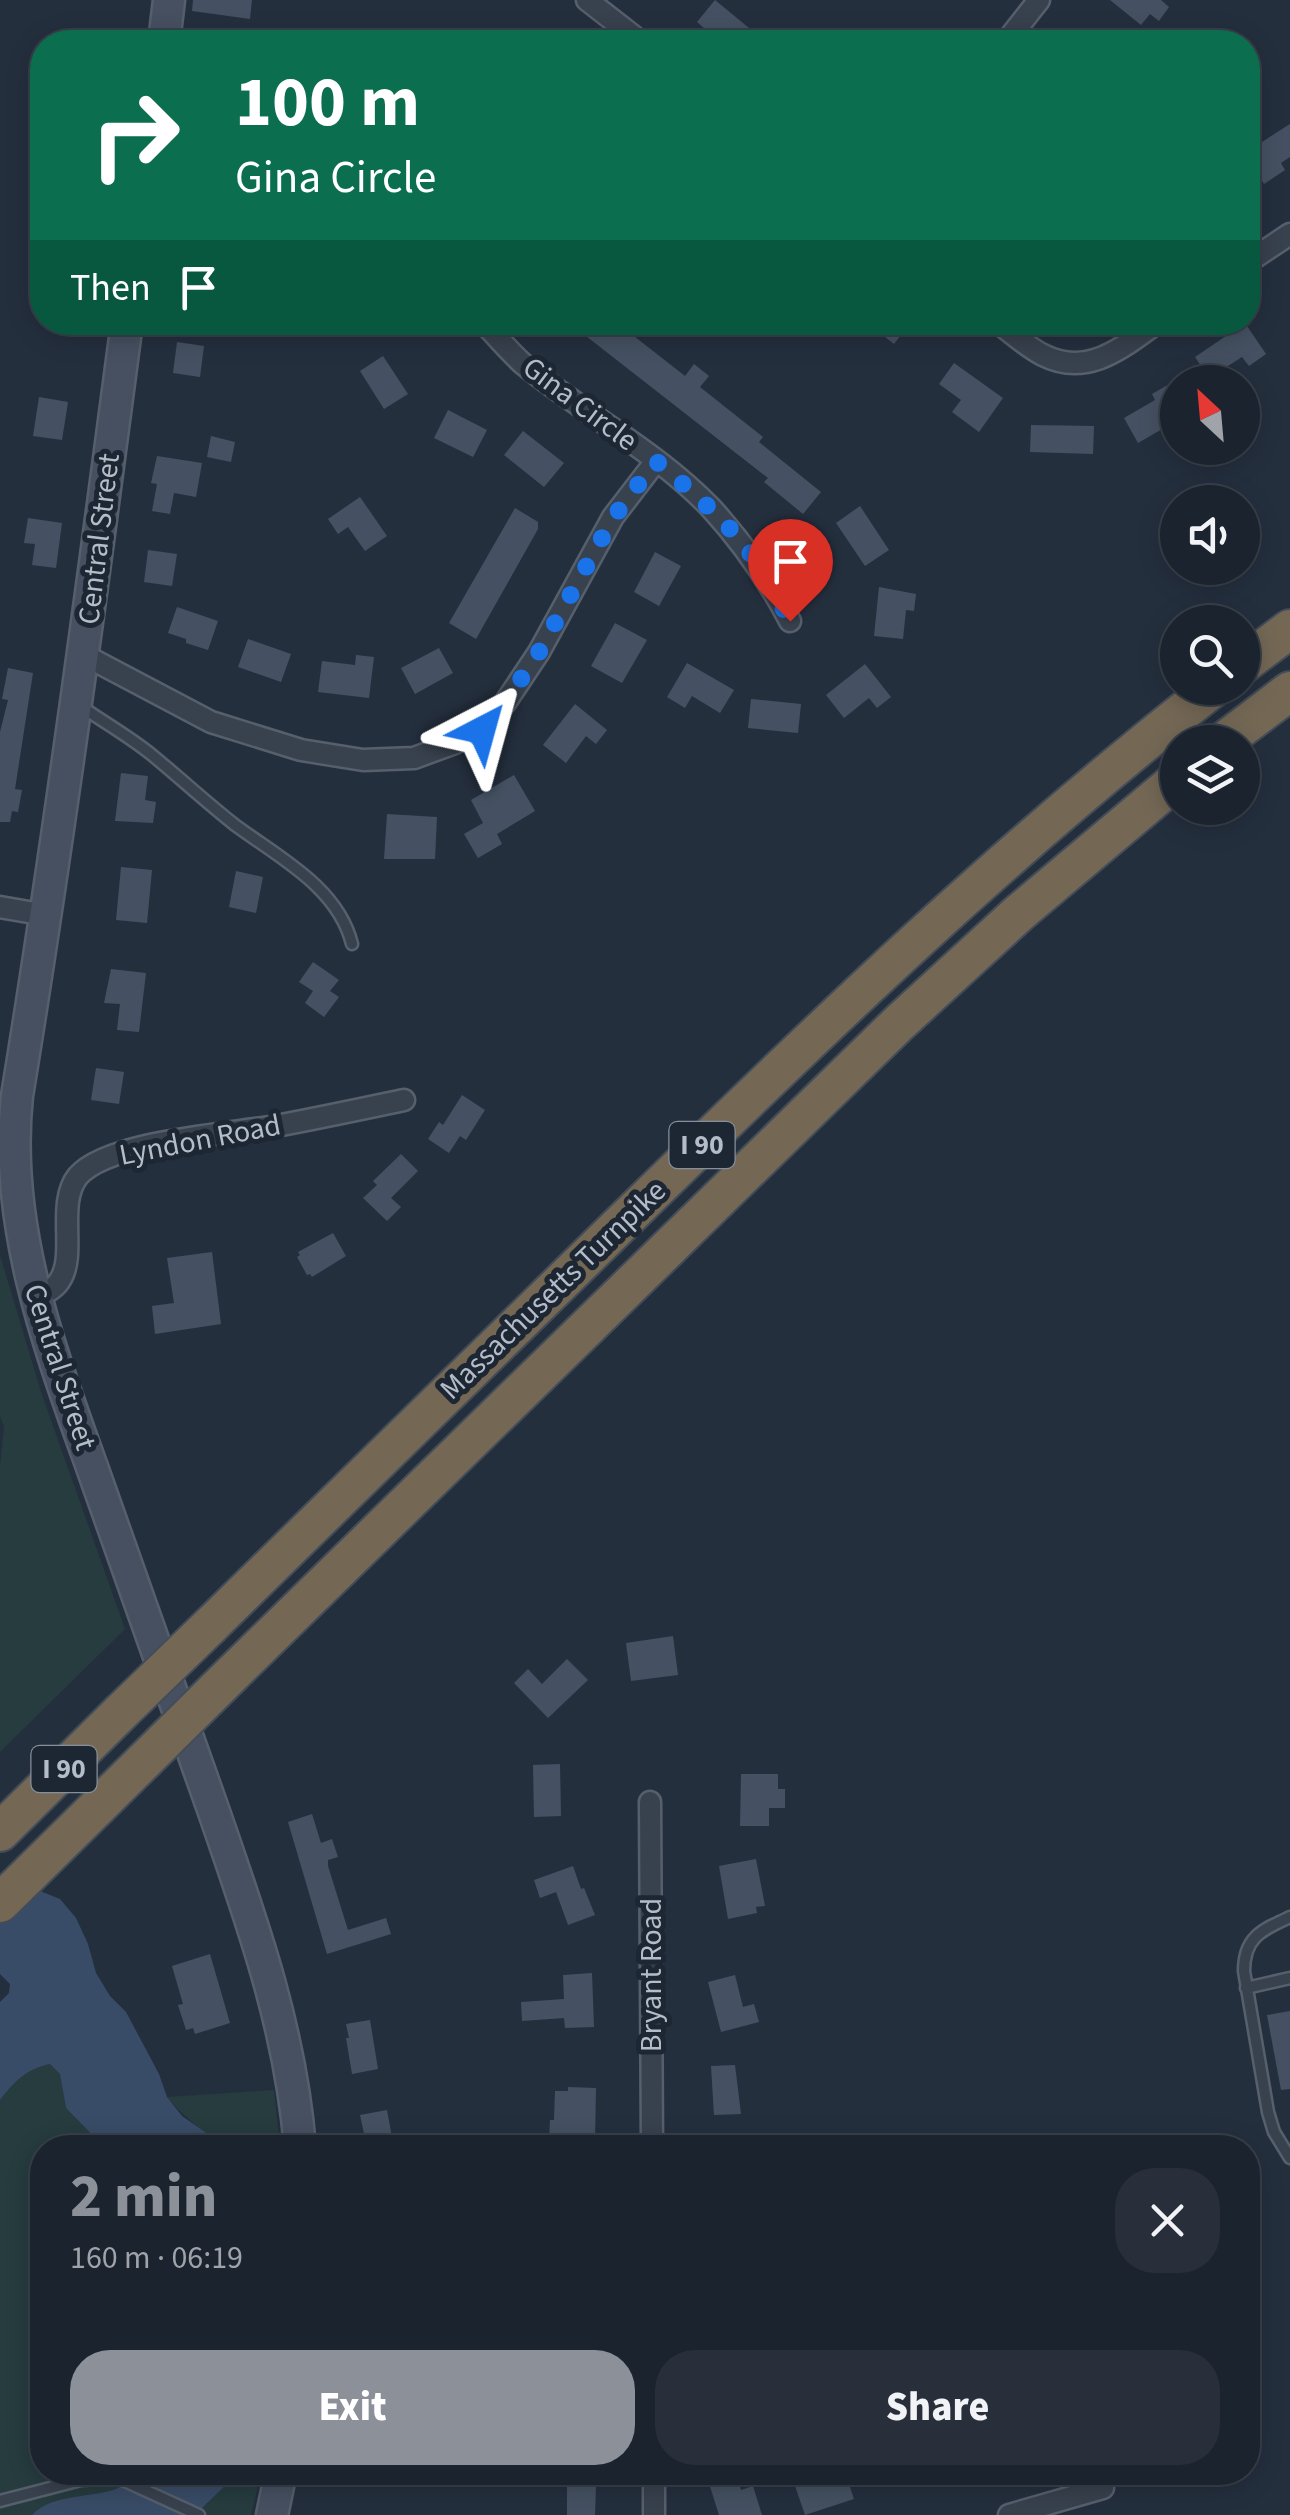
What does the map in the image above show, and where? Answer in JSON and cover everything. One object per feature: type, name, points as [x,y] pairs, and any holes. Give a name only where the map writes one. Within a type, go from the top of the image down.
[{"type":"highway","points":[[1260,652],[1290,629]]},
{"type":"highway","points":[[1245,725],[1290,691]]},
{"type":"highway","name":"Massachusetts Turnpike","points":[[4,1828],[867,986],[1049,822],[1193,705]]},
{"type":"highway","name":"Massachusetts Turnpike","points":[[0,1904],[899,1022],[1019,913],[1160,794]]},
{"type":"main road","points":[[165,30],[169,0]]},
{"type":"main road","name":"Central Street","points":[[125,335],[46,915],[7,1124],[19,1222],[36,1298],[62,1385],[260,1948],[286,2045],[299,2135]]},
{"type":"main road","points":[[272,2515],[278,2485]]},
{"type":"street","points":[[587,0],[626,30]]},
{"type":"street","points":[[1015,30],[1039,0]]},
{"type":"street","points":[[1260,254],[1290,234]]},
{"type":"street","name":"Gina Circle","points":[[495,335],[520,361],[656,461],[708,506],[749,551],[790,621]]},
{"type":"street","points":[[1015,335],[1044,356],[1070,363],[1100,360],[1138,335]]},
{"type":"street","points":[[84,655],[229,728],[301,750],[363,760],[414,758],[482,730],[505,703],[539,652],[613,518],[656,461]]},
{"type":"street","points":[[0,907],[46,915]]},
{"type":"street","name":"Lyndon Road","points":[[36,1298],[60,1282],[65,1269],[73,1183],[93,1164],[174,1140],[279,1125],[404,1100]]},
{"type":"street","name":"Bryant Road","points":[[650,1802],[652,2135]]},
{"type":"street","points":[[654,2485],[654,2515]]},
{"type":"street","points":[[1009,2515],[1103,2488]]},
{"type":"lane","points":[[77,704],[150,753],[311,882],[349,931],[352,944]]},
{"type":"lane","points":[[1290,1917],[1265,1928],[1244,1957],[1268,2112],[1274,2132],[1290,2158]]},
{"type":"lane","points":[[1246,1988],[1290,1978]]},
{"type":"lane","points":[[0,2502],[63,2485]]},
{"type":"lane","points":[[133,2485],[199,2515]]},
{"type":"green space","points":[[0,1255],[41,1392],[125,1629],[0,1752],[0,1467],[4,1427],[0,1416]]},
{"type":"green space","points":[[50,2064],[60,2073],[66,2108],[92,2135],[30,2135],[30,2485],[122,2485],[103,2493],[50,2503],[32,2515],[0,2515],[0,2100],[34,2069]]},
{"type":"green space","points":[[274,2090],[279,2135],[206,2135],[167,2097]]},
{"type":"green space","points":[[226,2485],[258,2485],[251,2515],[195,2515]]},
{"type":"water","points":[[0,1875],[60,1899],[76,1918],[96,1973],[126,2012],[167,2097],[182,2116],[208,2135],[92,2135],[66,2108],[60,2074],[50,2064],[21,2077],[0,2100],[0,2002],[9,1993],[10,1984],[0,1974]]},
{"type":"water","points":[[122,2485],[226,2485],[195,2515],[32,2515],[49,2503]]},
{"type":"building","points":[[193,0],[252,0],[250,19],[192,11]]},
{"type":"building","points":[[715,0],[751,30],[706,30],[697,22]]},
{"type":"building","points":[[1110,0],[1161,0],[1169,7],[1159,21],[1150,14],[1141,25]]},
{"type":"building","points":[[1290,124],[1290,157],[1281,163],[1285,170],[1264,184],[1260,178],[1260,139],[1262,142]]},
{"type":"building","points":[[585,335],[633,335],[685,376],[694,364],[709,376],[700,387],[763,437],[759,442],[821,492],[803,514],[764,482],[768,478]]},
{"type":"building","points":[[883,335],[901,335],[894,344]]},
{"type":"building","points":[[1227,335],[1253,335],[1266,354],[1250,365],[1242,357],[1229,365],[1200,365],[1195,357]]},
{"type":"building","points":[[177,342],[204,346],[200,377],[173,373]]},
{"type":"building","points":[[383,356],[408,394],[384,409],[360,371]]},
{"type":"building","points":[[954,363],[1003,398],[979,432],[952,412],[961,400],[939,384]]},
{"type":"building","points":[[1160,389],[1160,430],[1138,443],[1124,418],[1155,400],[1152,394]]},
{"type":"building","points":[[39,397],[68,402],[62,440],[33,436]]},
{"type":"building","points":[[448,410],[487,430],[473,457],[434,438]]},
{"type":"building","points":[[1031,425],[1094,426],[1093,454],[1030,452]]},
{"type":"building","points":[[523,431],[564,463],[544,487],[504,455]]},
{"type":"building","points":[[211,436],[235,442],[231,462],[207,457]]},
{"type":"building","points":[[157,456],[202,463],[196,497],[174,493],[170,514],[152,511],[157,484],[151,483]]},
{"type":"building","points":[[360,497],[387,536],[365,551],[348,527],[338,534],[328,519]]},
{"type":"building","points":[[860,506],[889,550],[865,566],[836,523]]},
{"type":"building","points":[[515,508],[538,522],[538,529],[476,639],[449,623]]},
{"type":"building","points":[[28,518],[62,523],[56,568],[32,565],[35,544],[24,543]]},
{"type":"building","points":[[148,550],[177,554],[172,586],[144,582]]},
{"type":"building","points":[[655,552],[681,566],[659,606],[634,592]]},
{"type":"building","points":[[879,587],[916,594],[914,611],[906,610],[903,639],[874,636]]},
{"type":"building","points":[[177,607],[218,621],[208,650],[168,633]]},
{"type":"building","points":[[615,623],[647,640],[622,683],[591,666]]},
{"type":"building","points":[[248,639],[291,654],[281,682],[238,667]]},
{"type":"building","points":[[439,648],[453,673],[415,694],[401,668]]},
{"type":"building","points":[[356,655],[374,657],[369,698],[318,692],[322,661],[355,665]]},
{"type":"building","points":[[687,663],[734,690],[720,713],[692,696],[685,708],[667,697]]},
{"type":"building","points":[[865,664],[891,697],[877,708],[869,698],[844,718],[826,695]]},
{"type":"building","points":[[8,668],[33,673],[15,789],[22,790],[18,812],[12,811],[10,822],[0,822],[0,732],[8,700],[2,699]]},
{"type":"building","points":[[751,699],[801,704],[798,733],[748,728]]},
{"type":"building","points":[[575,704],[607,730],[596,744],[586,736],[566,763],[543,745]]},
{"type":"building","points":[[121,773],[148,776],[145,800],[156,802],[153,823],[115,821]]},
{"type":"building","points":[[514,775],[535,811],[497,834],[502,844],[478,858],[464,834],[483,823],[471,800]]},
{"type":"building","points":[[387,814],[437,817],[435,859],[384,859]]},
{"type":"building","points":[[121,867],[152,870],[147,923],[116,920]]},
{"type":"building","points":[[236,871],[263,877],[256,913],[229,907]]},
{"type":"building","points":[[313,962],[339,980],[330,991],[339,997],[324,1017],[305,1003],[313,991],[299,982]]},
{"type":"building","points":[[111,969],[146,973],[139,1032],[117,1030],[120,1004],[104,1003]]},
{"type":"building","points":[[96,1068],[124,1072],[119,1104],[91,1100]]},
{"type":"building","points":[[462,1095],[485,1110],[466,1140],[460,1136],[449,1153],[428,1139],[439,1122],[443,1125]]},
{"type":"building","points":[[401,1154],[418,1171],[391,1198],[401,1207],[387,1221],[363,1198],[377,1185],[373,1181]]},
{"type":"building","points":[[333,1233],[346,1256],[312,1277],[307,1275],[298,1252]]},
{"type":"building","points":[[212,1252],[221,1324],[155,1334],[152,1306],[174,1303],[167,1258]]},
{"type":"building","points":[[673,1636],[678,1675],[631,1681],[626,1643]]},
{"type":"building","points":[[567,1659],[588,1680],[548,1718],[514,1683],[528,1669],[542,1684]]},
{"type":"building","points":[[560,1764],[561,1816],[534,1817],[533,1765]]},
{"type":"building","points":[[741,1774],[778,1774],[778,1789],[785,1789],[785,1808],[769,1808],[769,1826],[740,1826]]},
{"type":"building","points":[[312,1814],[321,1843],[332,1839],[338,1857],[328,1860],[328,1866],[348,1930],[386,1918],[391,1934],[327,1954],[288,1822]]},
{"type":"building","points":[[756,1859],[765,1906],[756,1907],[757,1913],[728,1919],[719,1866]]},
{"type":"building","points":[[573,1866],[595,1915],[568,1925],[556,1892],[540,1898],[534,1880]]},
{"type":"building","points":[[210,1954],[230,2023],[195,2034],[193,2028],[186,2030],[172,1966]]},
{"type":"building","points":[[592,1973],[594,2027],[565,2028],[564,2018],[522,2021],[521,2002],[564,1999],[563,1975]]},
{"type":"building","points":[[735,1975],[743,2007],[754,2004],[759,2022],[721,2032],[708,1982]]},
{"type":"building","points":[[1290,2011],[1290,2089],[1281,2090],[1267,2015]]},
{"type":"building","points":[[370,2020],[378,2069],[352,2074],[346,2024]]},
{"type":"building","points":[[735,2065],[741,2114],[714,2115],[711,2066]]},
{"type":"building","points":[[568,2087],[596,2088],[595,2135],[549,2135],[555,2091],[568,2091]]},
{"type":"building","points":[[387,2110],[392,2135],[364,2135],[360,2115]]},
{"type":"building","points":[[567,2485],[596,2486],[595,2515],[567,2515]]},
{"type":"building","points":[[710,2485],[740,2485],[741,2490],[753,2486],[762,2515],[719,2515]]},
{"type":"building","points":[[849,2485],[854,2499],[805,2515],[795,2486]]},
{"type":"route","points":[[482,730],[539,652],[613,518],[656,461],[708,506],[749,551],[790,621]]}]
